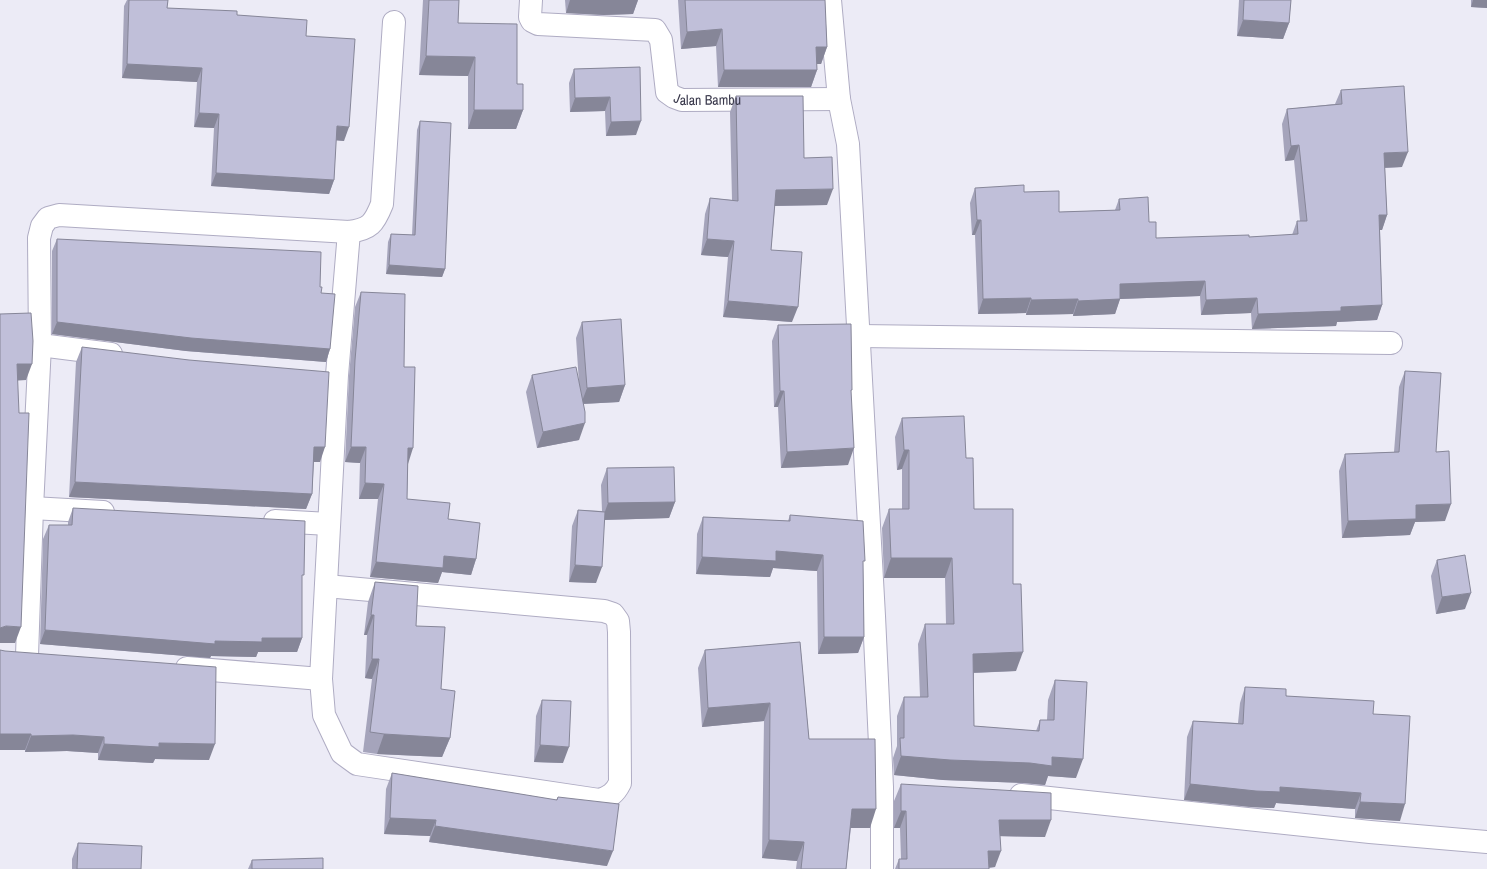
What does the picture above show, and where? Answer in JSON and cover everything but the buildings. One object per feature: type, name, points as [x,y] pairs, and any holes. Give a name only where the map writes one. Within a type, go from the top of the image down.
[{"type":"street","name":"Jalan Bambu","points":[[531,0],[530,17],[532,22],[538,24],[655,30],[661,40],[667,92],[682,100],[839,99]]},
{"type":"street","points":[[830,0],[839,99],[848,144],[874,616],[882,787],[882,869]]},
{"type":"street","points":[[50,658],[17,655],[32,508],[40,345],[39,238],[42,226],[48,218],[59,215],[348,232],[363,230],[371,225],[382,204],[394,22]]},
{"type":"street","points":[[326,586],[604,611],[613,614],[618,621],[619,632],[620,783],[616,790],[609,797],[599,800],[357,764],[342,753],[324,715],[321,678],[337,375],[348,232]]},
{"type":"street","points":[[859,336],[1391,343]]},
{"type":"street","points":[[40,345],[132,356]]},
{"type":"street","points":[[314,373],[337,375]]},
{"type":"street","points":[[32,508],[126,513]]},
{"type":"street","points":[[259,520],[329,524]]},
{"type":"street","points":[[167,667],[321,678]]},
{"type":"street","points":[[882,787],[904,789]]},
{"type":"street","points":[[1001,794],[1487,842]]}]
